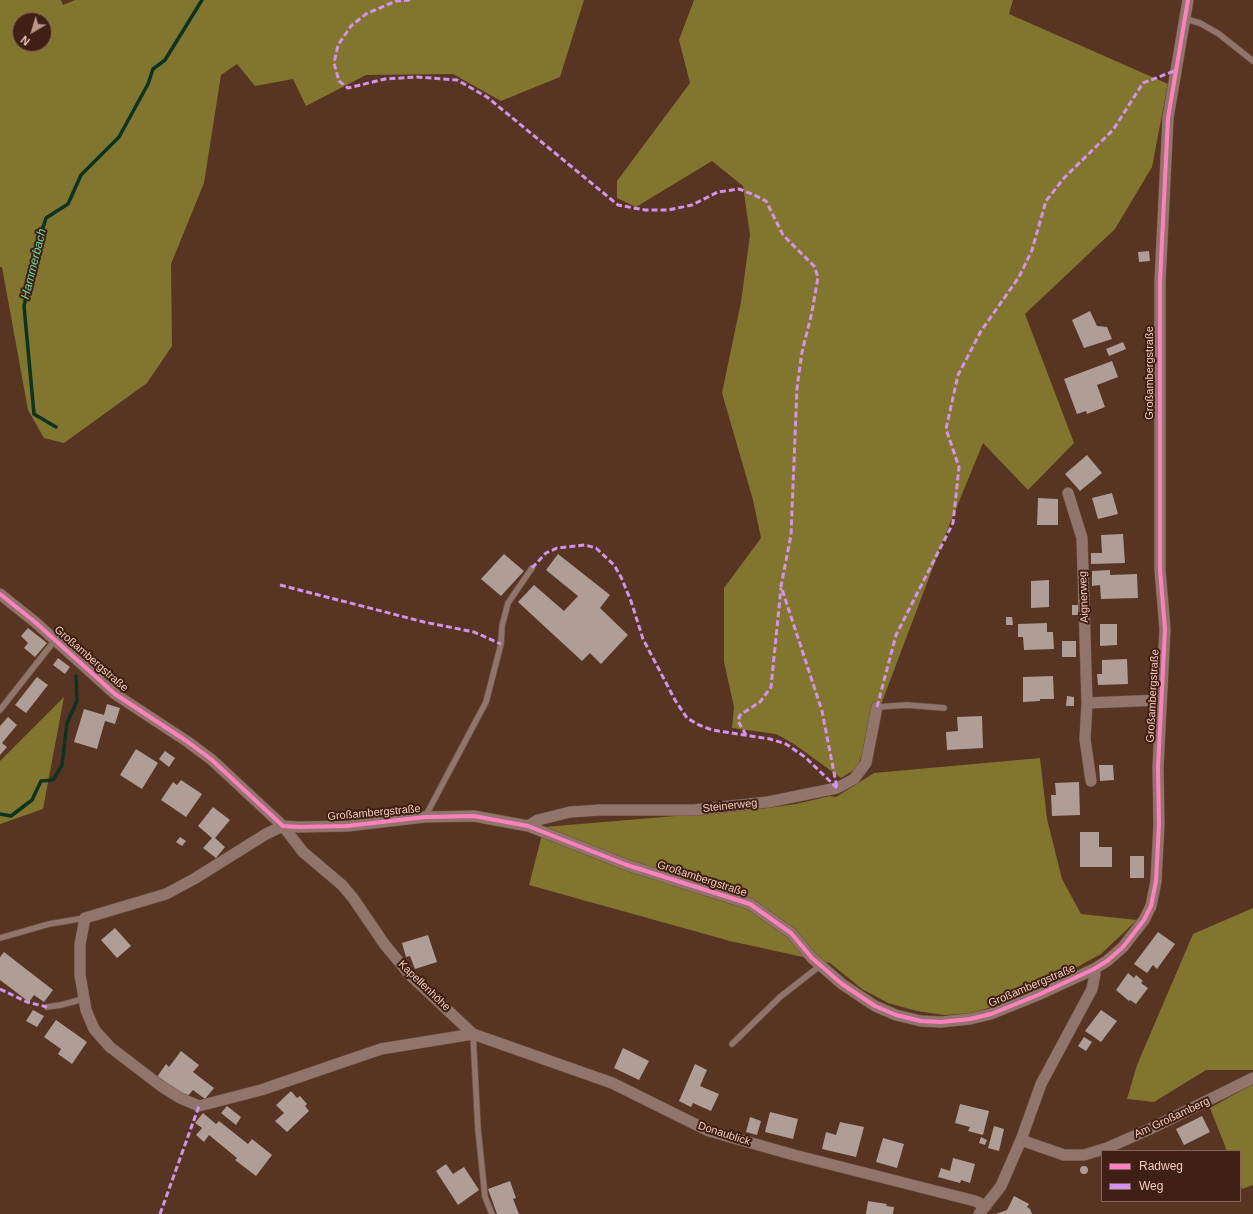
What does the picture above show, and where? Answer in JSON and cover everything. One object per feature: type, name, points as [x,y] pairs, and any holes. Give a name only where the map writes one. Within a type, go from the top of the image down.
[{"type":"street","name":"Großambergstraße","points":[[0,594],[55,640],[115,694],[188,742],[212,760],[283,826],[347,826],[425,817],[474,816],[528,826],[627,865],[750,904],[790,933],[812,958],[842,984],[875,1006],[896,1015],[921,1021],[941,1022],[970,1019],[991,1014],[1038,995],[1094,968],[1107,961],[1123,947],[1144,920],[1151,906],[1156,881],[1159,852],[1158,767],[1165,630],[1160,570],[1160,384],[1158,350],[1160,274],[1168,118],[1188,0]]},
{"type":"street","name":"Aignerweg","points":[[1068,493],[1082,538],[1087,703],[1085,739],[1091,781]]},
{"type":"street","points":[[1087,703],[1161,700]]},
{"type":"street","name":"Steinerweg","points":[[528,826],[538,820],[570,812],[601,810],[694,810],[768,802],[837,788],[854,779],[866,763],[877,707]]},
{"type":"street","points":[[283,826],[266,834],[194,879],[166,894],[85,918],[79,958],[83,999],[94,1029],[110,1046],[161,1086],[180,1098],[199,1106],[261,1090],[381,1049],[473,1034]]},
{"type":"street","name":"Kapellenhöhe","points":[[283,826],[302,852],[342,886],[353,898],[385,945],[410,975],[473,1034]]},
{"type":"street","points":[[982,1210],[1001,1186],[1021,1140],[1041,1084],[1092,988],[1095,974],[1094,968]]},
{"type":"street","name":"Donaublick","points":[[473,1034],[612,1083],[709,1131],[794,1155],[975,1201],[982,1210]]},
{"type":"street","name":"Am Großamberg","points":[[1021,1140],[1064,1155],[1084,1155],[1107,1148],[1150,1129],[1253,1078]]},
{"type":"lane","points":[[1185,19],[1200,23],[1219,34],[1253,62]]},
{"type":"lane","name":"Großambergstraße","points":[[425,817],[486,702],[501,644],[502,626],[508,603],[532,568]]},
{"type":"lane","name":"Großambergstraße","points":[[0,710],[55,640]]},
{"type":"lane","points":[[877,707],[907,705],[944,708]]},
{"type":"lane","points":[[0,938],[49,924],[85,918]]},
{"type":"lane","points":[[732,1044],[780,997],[821,965]]},
{"type":"lane","points":[[47,1007],[83,999]]},
{"type":"lane","points":[[473,1034],[478,1129],[485,1197],[492,1214]]},
{"type":"shaded area","points":[[0,0],[61,0],[63,5],[75,0],[584,0],[560,77],[501,101],[453,74],[366,75],[306,106],[293,79],[255,86],[237,64],[221,75],[204,183],[171,264],[172,346],[147,383],[64,443],[44,438],[28,410],[2,267],[0,267]]},
{"type":"shaded area","points":[[694,0],[1013,0],[1009,14],[1168,84],[1152,167],[1115,229],[1025,314],[1074,443],[1028,490],[983,443],[944,538],[857,768],[841,778],[794,744],[776,734],[732,728],[734,707],[724,662],[724,588],[761,538],[753,500],[722,393],[741,302],[750,235],[743,186],[712,161],[636,207],[617,198],[617,181],[690,83],[679,40]]},
{"type":"shaded area","points":[[64,697],[43,809],[0,824],[0,761]]},
{"type":"shaded area","points":[[1040,758],[1047,819],[1062,879],[1081,914],[1137,920],[1101,954],[1046,984],[1003,1003],[973,1013],[944,1015],[917,1011],[888,1003],[862,989],[830,963],[730,941],[529,885],[544,827],[759,809],[796,804],[830,796],[836,797],[874,773]]},
{"type":"shaded area","points":[[1253,908],[1253,1070],[1206,1070],[1154,1102],[1127,1099],[1137,1065],[1193,934]]},
{"type":"shaded area","points":[[1253,1084],[1253,1185],[1242,1189],[1241,1150],[1227,1150],[1210,1108]]},
{"type":"building","points":[[1149,251],[1150,261],[1139,262],[1138,252]]},
{"type":"building","points":[[1090,311],[1097,326],[1107,327],[1112,339],[1084,348],[1072,320]]},
{"type":"building","points":[[1123,342],[1126,349],[1109,356],[1106,349]]},
{"type":"building","points":[[1112,361],[1118,377],[1097,385],[1105,407],[1087,414],[1086,411],[1077,414],[1064,379]]},
{"type":"building","points":[[1087,455],[1102,473],[1080,491],[1065,474]]},
{"type":"building","points":[[1112,493],[1118,514],[1098,519],[1092,498]]},
{"type":"building","points":[[1038,498],[1058,499],[1058,525],[1037,525]]},
{"type":"building","points":[[1123,534],[1125,563],[1091,564],[1091,553],[1102,553],[1101,535]]},
{"type":"building","points":[[504,554],[524,571],[501,596],[481,579]]},
{"type":"building","points":[[558,554],[610,595],[600,608],[628,635],[601,664],[590,653],[582,661],[518,602],[534,585],[564,611],[578,596],[546,570]]},
{"type":"building","points":[[1110,570],[1110,575],[1137,574],[1138,598],[1101,599],[1100,585],[1092,586],[1092,571]]},
{"type":"building","points":[[1049,580],[1049,607],[1031,608],[1031,581]]},
{"type":"building","points":[[1072,605],[1078,605],[1078,615],[1072,615]]},
{"type":"building","points":[[1006,617],[1012,617],[1013,625],[1006,625]]},
{"type":"building","points":[[1047,623],[1047,632],[1053,632],[1054,649],[1024,650],[1023,637],[1018,637],[1018,624]]},
{"type":"building","points":[[1100,624],[1117,624],[1117,645],[1100,646]]},
{"type":"building","points":[[28,628],[47,643],[35,657],[24,648],[28,643],[21,636]]},
{"type":"building","points":[[1062,641],[1076,641],[1076,657],[1062,657]]},
{"type":"building","points":[[58,658],[70,667],[65,674],[53,665]]},
{"type":"building","points":[[1127,659],[1128,684],[1098,685],[1097,674],[1102,674],[1102,660]]},
{"type":"building","points":[[1053,676],[1054,699],[1040,699],[1040,701],[1023,702],[1023,677]]},
{"type":"building","points":[[37,677],[48,685],[26,713],[15,705]]},
{"type":"building","points":[[1067,696],[1074,697],[1074,706],[1066,706]]},
{"type":"building","points":[[107,704],[120,708],[115,724],[105,721],[97,749],[74,742],[84,709],[104,715]]},
{"type":"building","points":[[982,716],[983,748],[947,750],[946,732],[958,731],[957,717]]},
{"type":"building","points":[[8,717],[17,725],[2,743],[7,747],[0,755],[0,726]]},
{"type":"building","points":[[136,749],[158,763],[142,789],[120,775]]},
{"type":"building","points":[[165,751],[175,758],[169,767],[159,759]]},
{"type":"building","points":[[1099,765],[1113,765],[1114,780],[1100,781]]},
{"type":"building","points":[[181,780],[202,794],[186,817],[161,800],[173,782],[177,785]]},
{"type":"building","points":[[1079,782],[1080,815],[1052,816],[1051,795],[1056,795],[1055,783]]},
{"type":"building","points":[[213,807],[230,820],[215,838],[225,847],[216,858],[203,848],[212,838],[198,826]]},
{"type":"building","points":[[1080,832],[1099,832],[1099,847],[1112,847],[1112,867],[1080,867]]},
{"type":"building","points":[[180,837],[186,841],[182,846],[176,842]]},
{"type":"building","points":[[1130,856],[1144,856],[1144,878],[1130,878]]},
{"type":"building","points":[[115,928],[131,946],[117,958],[101,940]]},
{"type":"building","points":[[1158,932],[1175,944],[1157,969],[1153,965],[1147,973],[1134,964]]},
{"type":"building","points":[[428,935],[437,962],[415,969],[410,956],[406,957],[402,943]]},
{"type":"building","points":[[4,952],[53,990],[44,1002],[34,995],[29,1002],[0,980],[0,957]]},
{"type":"building","points":[[1128,973],[1134,978],[1136,975],[1143,981],[1141,983],[1148,988],[1136,1004],[1130,1000],[1129,1001],[1116,990]]},
{"type":"building","points":[[33,1010],[44,1016],[37,1027],[26,1021]]},
{"type":"building","points":[[1101,1010],[1117,1021],[1101,1042],[1085,1031]]},
{"type":"building","points":[[56,1020],[87,1042],[72,1064],[58,1054],[61,1049],[44,1037]]},
{"type":"building","points":[[1084,1037],[1092,1042],[1086,1051],[1078,1046]]},
{"type":"building","points":[[623,1048],[649,1061],[639,1080],[614,1068]]},
{"type":"building","points":[[181,1051],[199,1065],[193,1072],[214,1088],[205,1099],[193,1090],[186,1098],[157,1077],[166,1064],[169,1067]]},
{"type":"building","points":[[695,1064],[707,1070],[700,1086],[719,1094],[711,1111],[693,1103],[691,1107],[679,1101]]},
{"type":"building","points":[[291,1091],[297,1098],[300,1096],[307,1104],[305,1106],[309,1111],[287,1132],[275,1121],[284,1113],[276,1105]]},
{"type":"building","points":[[960,1104],[989,1111],[983,1135],[968,1131],[970,1127],[955,1123]]},
{"type":"building","points":[[227,1106],[241,1117],[236,1125],[221,1113]]},
{"type":"building","points":[[770,1112],[798,1119],[793,1139],[765,1132]]},
{"type":"building","points":[[203,1113],[216,1124],[219,1121],[248,1144],[252,1139],[272,1155],[256,1176],[235,1160],[237,1158],[209,1135],[204,1142],[196,1135],[202,1128],[195,1123]]},
{"type":"building","points":[[1202,1116],[1210,1132],[1184,1145],[1176,1129]]},
{"type":"building","points":[[750,1117],[761,1121],[757,1135],[746,1132]]},
{"type":"building","points":[[840,1122],[864,1127],[856,1157],[822,1149],[826,1132],[836,1135]]},
{"type":"building","points":[[994,1126],[1004,1129],[999,1151],[988,1148]]},
{"type":"building","points":[[981,1137],[987,1140],[985,1145],[979,1143]]},
{"type":"building","points":[[883,1138],[904,1144],[897,1168],[876,1162]]},
{"type":"building","points":[[953,1158],[975,1164],[970,1183],[961,1180],[960,1183],[938,1177],[941,1168],[950,1171]]},
{"type":"building","points":[[446,1164],[453,1174],[464,1167],[479,1190],[458,1205],[436,1171]]},
{"type":"building","points":[[1082,1166],[1086,1166],[1088,1170],[1086,1174],[1082,1174],[1080,1172],[1080,1168]]},
{"type":"building","points":[[510,1181],[516,1198],[513,1199],[519,1214],[497,1214],[488,1189]]},
{"type":"building","points":[[1014,1196],[1029,1204],[1027,1207],[1030,1209],[1032,1214],[996,1214],[1007,1210]]},
{"type":"building","points":[[868,1201],[887,1204],[886,1206],[894,1207],[893,1214],[866,1214]]},
{"type":"waterway","name":"Hammerbach","points":[[56,427],[34,414],[24,306],[35,253],[46,218],[68,204],[81,175],[119,137],[148,84],[153,69],[165,60],[202,0]]},
{"type":"waterway","name":"Hammerbach","points":[[0,814],[11,816],[32,800],[41,781],[53,780],[62,765],[67,723],[77,701],[76,676]]},
{"type":"marked path","points":[[410,0],[396,1],[366,14],[351,26],[338,45],[334,63],[339,81],[348,88],[385,79],[417,77],[457,80],[487,97],[618,205],[645,210],[668,210],[692,205],[718,192],[739,189],[752,194],[766,201],[783,235],[814,266],[818,277],[812,312],[802,352],[797,388],[791,535],[781,586],[822,711],[837,788]]},
{"type":"marked path","points":[[877,707],[896,635],[953,523],[959,467],[946,429],[958,375],[981,331],[1019,277],[1032,250],[1046,201],[1064,178],[1113,130],[1143,83],[1177,70]]},
{"type":"marked path","points":[[532,568],[546,553],[557,548],[585,545],[596,548],[614,565],[621,577],[631,601],[643,639],[675,700],[687,718],[712,730],[770,739],[786,744],[805,757],[837,788]]},
{"type":"marked path","points":[[280,585],[424,622],[474,632],[501,644]]},
{"type":"marked path","points":[[746,735],[738,721],[740,715],[760,702],[771,687],[781,588]]},
{"type":"marked path","points":[[0,989],[27,1002],[47,1007]]},
{"type":"marked path","points":[[160,1214],[199,1106]]},
{"type":"cycle path","points":[[0,594],[35,622],[115,694],[188,742],[212,760],[283,826],[347,826],[425,817],[474,816],[528,826],[627,865],[750,904],[791,933],[812,958],[842,984],[875,1006],[896,1015],[921,1021],[941,1022],[970,1019],[991,1014],[1038,995],[1094,969],[1107,961],[1123,947],[1144,920],[1151,906],[1156,881],[1159,824],[1158,767],[1165,629],[1160,570],[1160,282],[1168,118],[1188,0]]}]
